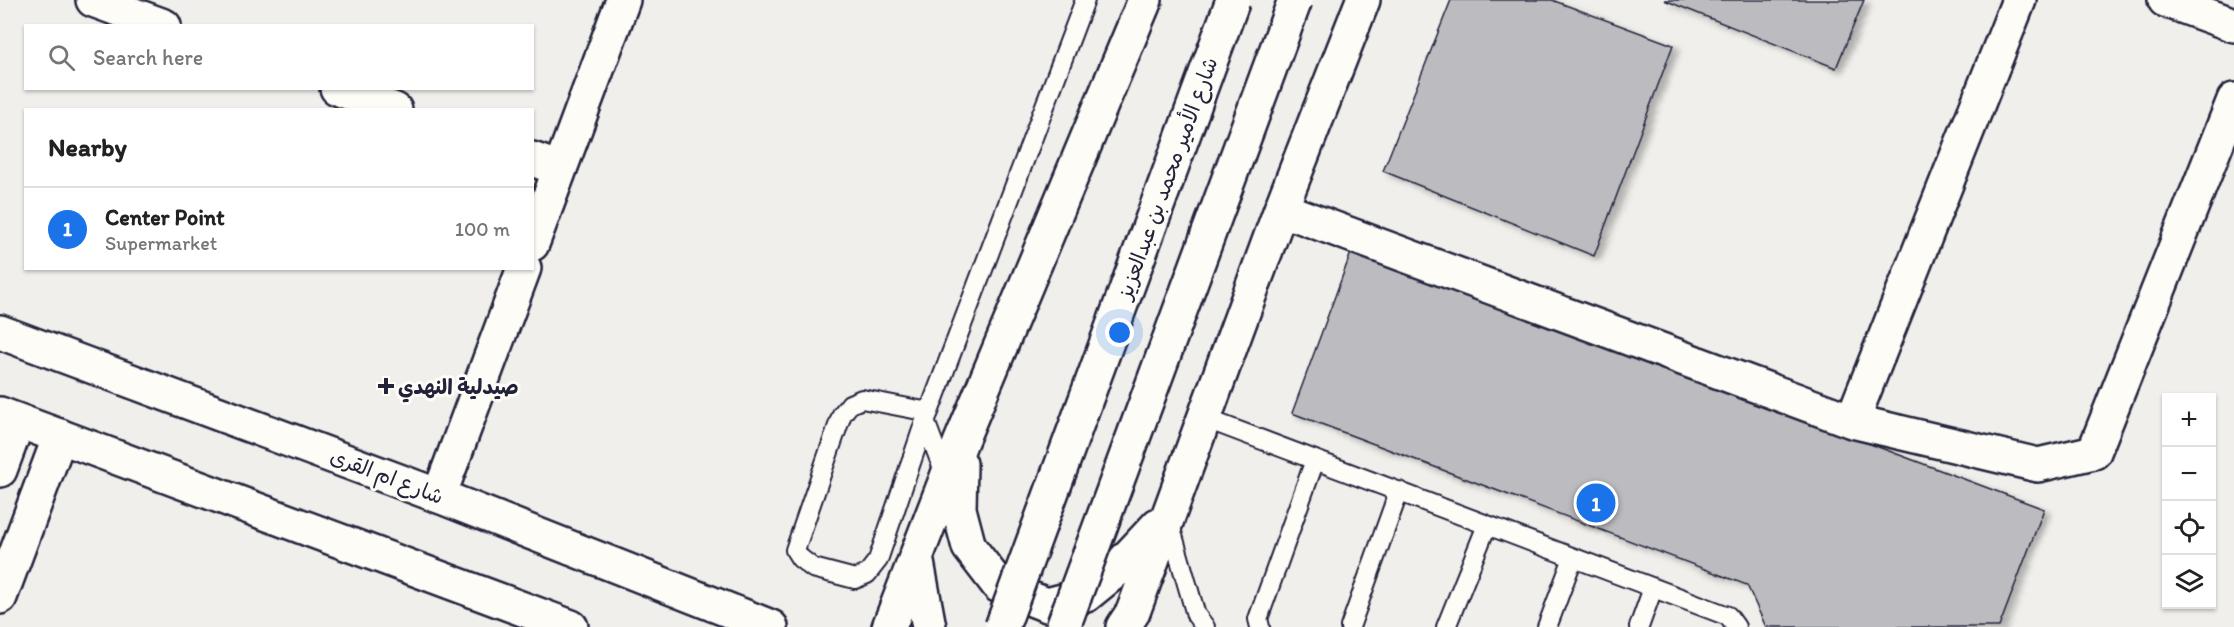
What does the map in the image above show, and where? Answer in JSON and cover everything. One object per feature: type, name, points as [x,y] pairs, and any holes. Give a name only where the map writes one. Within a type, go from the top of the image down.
[{"type":"street","points":[[93,0],[159,24]]},
{"type":"street","points":[[534,233],[546,164],[623,0]]},
{"type":"street","points":[[889,627],[946,477],[1145,0]]},
{"type":"street","name":"شارع الأمير محمد بن عبدالعزيز","points":[[1002,627],[1233,0]]},
{"type":"street","points":[[1063,627],[1295,0]]},
{"type":"street","points":[[1129,622],[1281,209],[1363,0]]},
{"type":"street","points":[[1852,420],[2019,0]]},
{"type":"street","points":[[2165,0],[2234,25]]},
{"type":"street","points":[[342,90],[390,108]]},
{"type":"street","points":[[1281,209],[1852,420],[2038,465],[2094,452],[2234,100]]},
{"type":"street","points":[[439,496],[523,270]]},
{"type":"street","name":"شارع ام القرى","points":[[0,332],[439,496],[771,627]]},
{"type":"street","points":[[0,470],[9,418],[531,620],[570,627]]},
{"type":"street","points":[[0,597],[60,436]]},
{"type":"street","points":[[961,441],[959,509],[969,547],[999,586],[1047,605],[1086,595],[1113,573],[1168,514]]},
{"type":"street","points":[[916,557],[929,627]]},
{"type":"lane","points":[[927,417],[862,399],[850,404],[842,414],[795,550],[800,558],[813,568],[855,579],[867,574],[878,560],[927,417],[1085,0]]},
{"type":"lane","points":[[927,417],[946,477]]},
{"type":"lane","points":[[1204,418],[1728,616],[1736,627]]},
{"type":"lane","points":[[1260,627],[1257,619],[1315,460]]},
{"type":"lane","points":[[1350,627],[1399,491]]},
{"type":"lane","points":[[1168,514],[1196,615],[1205,627]]},
{"type":"lane","points":[[1446,627],[1487,525]]},
{"type":"lane","points":[[1547,627],[1573,558]]},
{"type":"lane","points":[[1639,627],[1653,588]]},
{"type":"building","points":[[1451,0],[1552,0],[1673,45],[1594,256],[1383,171]]},
{"type":"building","points":[[1664,0],[1864,0],[1836,68]]},
{"type":"building","points":[[1352,250],[2044,509],[1999,627],[1766,627],[1747,585],[1292,413]]},
{"type":"place","name":"صيدلية النهدي","points":[[386,386]]},
{"type":"place","name":"Center Point","points":[[1596,503]]}]
